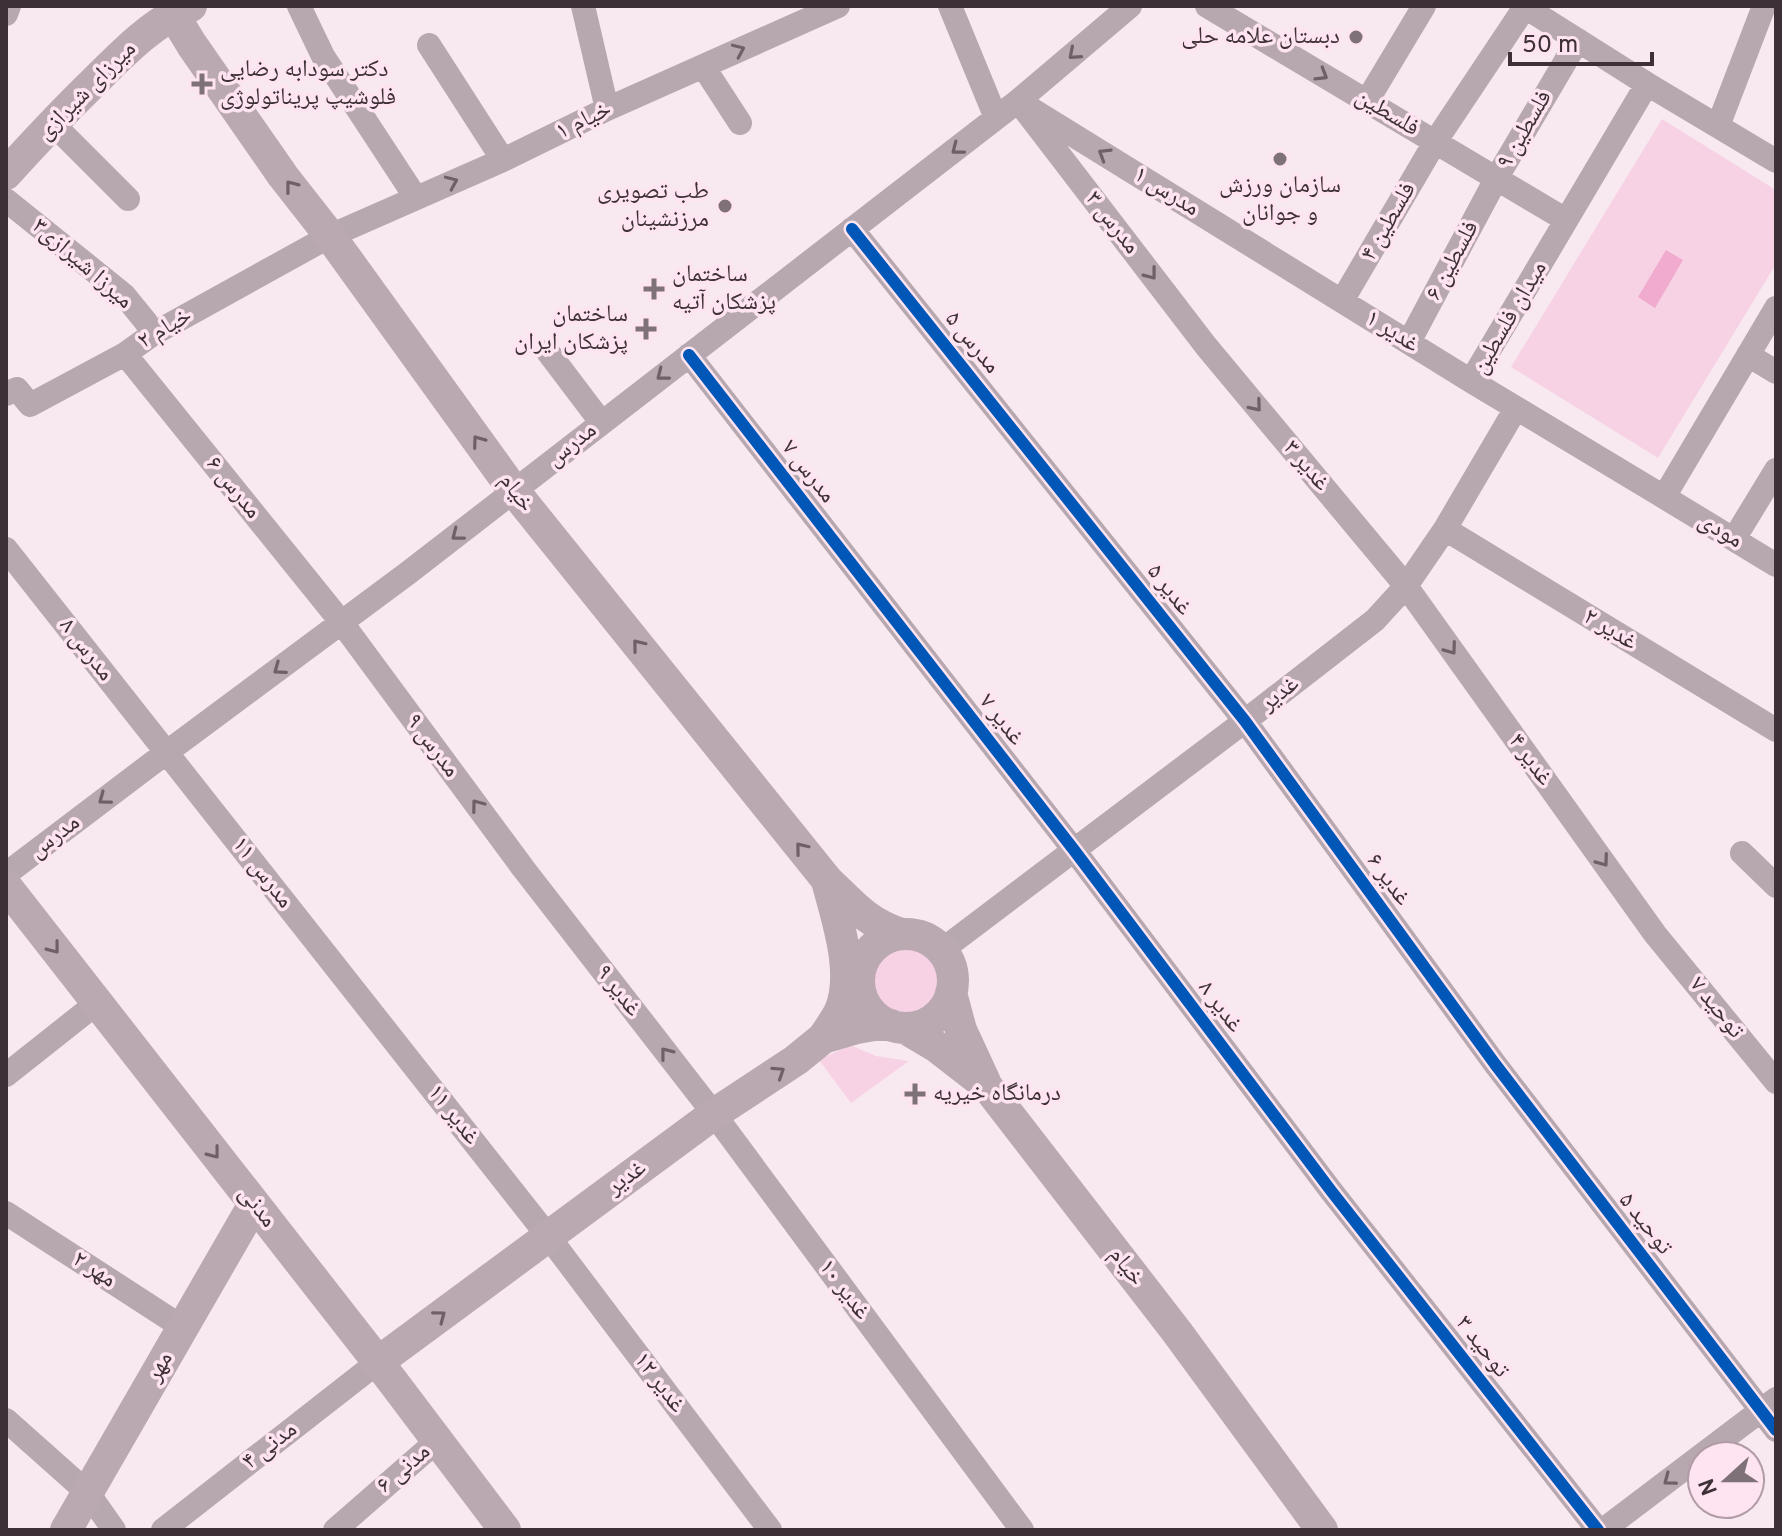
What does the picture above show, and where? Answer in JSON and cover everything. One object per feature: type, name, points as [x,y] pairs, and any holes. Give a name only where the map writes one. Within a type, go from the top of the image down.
[{"type":"main road","name":"میرزای شیرازی","points":[[6,174],[52,123],[126,50],[176,8]]},
{"type":"main road","name":"خیام","points":[[176,8],[192,45],[283,176],[330,236],[514,491],[827,880],[863,915],[879,926],[901,934]]},
{"type":"main road","points":[[823,1038],[841,1008],[845,984],[842,935],[827,880]]},
{"type":"main road","name":"مدنی","points":[[6,886],[378,1362],[505,1530]]},
{"type":"main road","points":[[916,934],[942,950],[950,963],[953,978],[945,1007],[934,1018],[921,1025],[898,1026],[877,1017],[866,1006],[860,991],[859,975],[864,959],[874,946],[886,938],[916,934]]},
{"type":"main road","points":[[951,993],[961,1030],[986,1085]]},
{"type":"main road","name":"غدیر","points":[[378,1362],[714,1114],[796,1060],[823,1038],[874,1025],[898,1026]]},
{"type":"main road","name":"خیام","points":[[898,1026],[937,1047],[986,1085],[1177,1332],[1322,1530]]},
{"type":"main road","name":"مهر","points":[[66,1530],[254,1204]]},
{"type":"street","points":[[6,14],[9,6]]},
{"type":"street","points":[[299,6],[323,56],[416,198]]},
{"type":"street","points":[[583,6],[607,109]]},
{"type":"street","name":"خیام ۱","points":[[330,236],[838,6]]},
{"type":"street","points":[[950,6],[996,118]]},
{"type":"street","name":"مدرس","points":[[6,874],[514,491],[1018,101],[1130,6]]},
{"type":"street","name":"فلسطین","points":[[1207,6],[1566,220]]},
{"type":"street","points":[[1367,101],[1424,6]]},
{"type":"street","points":[[1718,126],[1764,6]]},
{"type":"street","points":[[1525,7],[1552,13],[1578,40],[1776,161]]},
{"type":"street","name":"فلسطین ۴","points":[[1342,301],[1435,142],[1525,7]]},
{"type":"street","name":"فلسطین ۹","points":[[1496,179],[1578,40]]},
{"type":"street","points":[[429,45],[503,160]]},
{"type":"street","points":[[703,66],[740,123]]},
{"type":"street","name":"میدان فلسطین","points":[[1647,84],[1471,381],[1664,497]]},
{"type":"street","name":"مدرس ۱","points":[[1018,101],[1314,284]]},
{"type":"street","name":"مدرس ۳","points":[[1018,101],[1206,346]]},
{"type":"street","points":[[52,123],[128,199]]},
{"type":"street","name":"فلسطین ۶","points":[[1409,342],[1496,179]]},
{"type":"street","name":"میرزا شیرازی۳","points":[[6,200],[124,295],[153,334]]},
{"type":"street","name":"مدرس ۵","points":[[852,229],[1058,485]]},
{"type":"street","name":"خیام ۲","points":[[6,394],[17,389],[30,405],[330,236]]},
{"type":"street","name":"غدیر ۱","points":[[1314,284],[1471,381]]},
{"type":"street","points":[[1664,497],[1761,345],[1776,308]]},
{"type":"street","points":[[1761,345],[1776,372]]},
{"type":"street","name":"غدیر ۳","points":[[1206,346],[1406,586]]},
{"type":"street","points":[[548,352],[601,422]]},
{"type":"street","name":"مدرس ۶","points":[[125,354],[342,623]]},
{"type":"street","name":"مدرس ۷","points":[[689,355],[892,616]]},
{"type":"street","name":"غدیر","points":[[942,950],[1375,620],[1406,586],[1445,529],[1516,408]]},
{"type":"street","points":[[1734,539],[1776,470]]},
{"type":"street","name":"غدیر ۵","points":[[1058,485],[1245,721]]},
{"type":"street","name":"مودی","points":[[1664,497],[1776,565]]},
{"type":"street","name":"غدیر ۲","points":[[1445,529],[1776,730]]},
{"type":"street","name":"مدرس ۸","points":[[6,549],[167,752]]},
{"type":"street","name":"غدیر ۴","points":[[1406,586],[1655,934]]},
{"type":"street","name":"غدیر ۷","points":[[892,616],[1074,850]]},
{"type":"street","name":"مدرس ۹","points":[[342,623],[523,868]]},
{"type":"street","name":"غدیر ۶","points":[[1245,721],[1495,1064]]},
{"type":"street","name":"مدرس ۱۱","points":[[167,752],[357,994]]},
{"type":"street","name":"غدیر ۸","points":[[1074,850],[1332,1192]]},
{"type":"street","points":[[1742,853],[1776,886]]},
{"type":"street","name":"غدیر ۹","points":[[523,868],[714,1114]]},
{"type":"street","name":"توحید ۷","points":[[1655,934],[1776,1082]]},
{"type":"street","name":"غدیر ۱۱","points":[[357,994],[548,1236]]},
{"type":"street","points":[[6,1075],[97,1003]]},
{"type":"street","name":"توحید ۵","points":[[1495,1064],[1771,1413]]},
{"type":"street","name":"غدیر ۱۰","points":[[714,1114],[1022,1530]]},
{"type":"street","name":"توحید ۳","points":[[1332,1192],[1601,1530]]},
{"type":"street","name":"مهر ۲","points":[[6,1213],[182,1327]]},
{"type":"street","name":"غدیر ۱۲","points":[[548,1236],[770,1530]]},
{"type":"street","name":"مدنی ۴","points":[[163,1530],[378,1362]]},
{"type":"street","points":[[1601,1530],[1771,1413]]},
{"type":"street","points":[[6,1420],[88,1493],[114,1530]]},
{"type":"street","name":"مدنی ۶","points":[[335,1530],[437,1441]]},
{"type":"shaded area","points":[[1662,119],[1776,190],[1776,264],[1658,458],[1511,367]]},
{"type":"shaded area","points":[[1666,250],[1683,260],[1655,308],[1638,297]]},
{"type":"shaded area","points":[[905,948],[918,951],[928,958],[935,968],[938,981],[935,994],[928,1004],[918,1011],[905,1014],[892,1011],[882,1004],[875,994],[872,981],[875,968],[882,958],[892,951]]},
{"type":"shaded area","points":[[850,1045],[876,1056],[909,1061],[851,1103],[819,1060]]},
{"type":"cycle path","points":[[852,229],[1245,721],[1495,1064],[1776,1430]]},
{"type":"cycle path","points":[[689,355],[1074,850],[1332,1192],[1598,1530]]},
{"type":"place","name":"دبستان علامه حلی","points":[[1356,37]]},
{"type":"place","name":"دکتر سودابه رضایی فلوشیپ پریناتولوژی","points":[[202,84]]},
{"type":"place","name":"سازمان ورزش و جوانان","points":[[1280,159]]},
{"type":"place","name":"طب تصویری مرزنشینان","points":[[725,206]]},
{"type":"place","name":"ساختمان پزشکان آتیه","points":[[654,289]]},
{"type":"place","name":"ساختمان پزشکان ایران","points":[[646,329]]},
{"type":"place","name":"درمانگاه خیریه","points":[[915,1094]]}]
